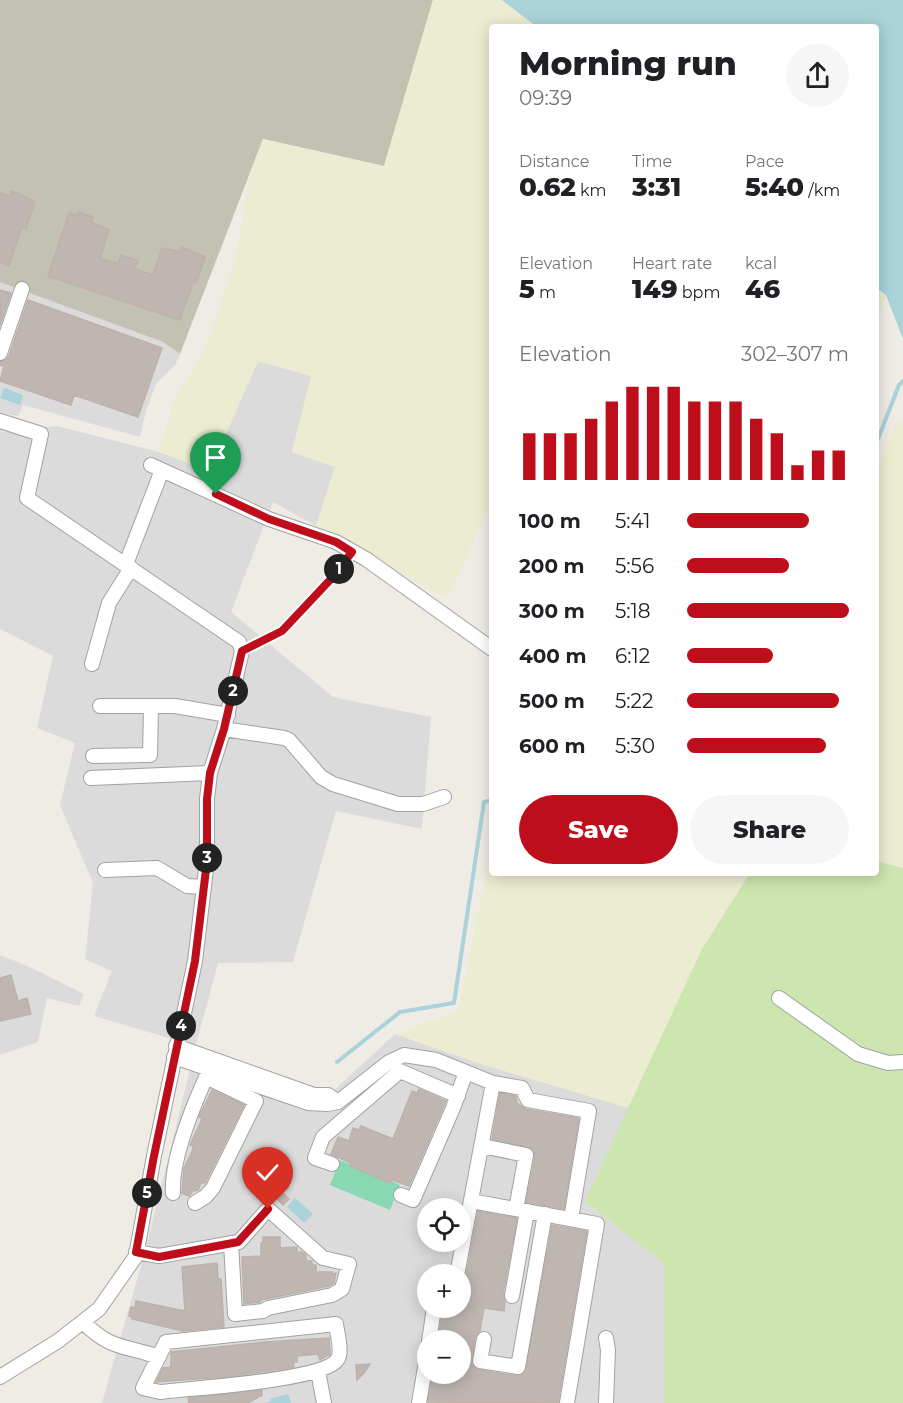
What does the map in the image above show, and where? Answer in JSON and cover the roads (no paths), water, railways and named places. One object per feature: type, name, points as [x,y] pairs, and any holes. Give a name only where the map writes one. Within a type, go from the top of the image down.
[{"type":"street","points":[[0,353],[22,289]]},
{"type":"street","points":[[0,421],[41,434],[27,498],[239,642],[242,651],[228,715],[210,773],[207,799],[207,861],[195,961],[136,1256],[99,1309],[58,1341],[0,1377]]},
{"type":"street","points":[[92,664],[109,603],[129,566],[157,467],[269,519],[336,542],[413,592],[489,647]]},
{"type":"street","points":[[100,706],[175,706],[228,715]]},
{"type":"street","points":[[93,756],[150,754],[151,706]]},
{"type":"street","points":[[224,729],[289,740],[321,777],[333,784],[398,804],[423,804],[444,797]]},
{"type":"street","points":[[92,778],[210,773]]},
{"type":"street","points":[[105,870],[156,868],[187,886],[204,887]]},
{"type":"street","points":[[779,998],[858,1054],[888,1063],[903,1062]]},
{"type":"street","points":[[175,1052],[256,1101],[213,1188],[195,1203]]},
{"type":"street","points":[[175,1052],[314,1095],[328,1095],[338,1102]]},
{"type":"street","points":[[208,1073],[308,1103],[327,1104],[338,1102],[389,1062],[404,1055],[436,1060],[493,1083],[522,1088],[528,1100],[590,1111],[571,1219]]},
{"type":"street","points":[[332,1164],[315,1158],[323,1137],[400,1071],[458,1096]]},
{"type":"street","points":[[401,1195],[413,1200],[466,1072]]},
{"type":"street","points":[[173,1193],[172,1180],[189,1119],[208,1073]]},
{"type":"street","points":[[493,1083],[471,1201],[597,1224],[567,1403]]},
{"type":"street","points":[[482,1146],[526,1155],[512,1296]]},
{"type":"street","points":[[136,1252],[159,1257],[238,1242],[268,1209],[323,1258],[349,1264],[342,1289],[332,1295],[262,1311],[235,1314],[231,1244]]},
{"type":"street","points":[[484,1339],[480,1361],[518,1367],[545,1214]]},
{"type":"street","points":[[83,1322],[98,1337],[120,1347],[159,1357]]},
{"type":"street","points":[[336,1324],[339,1354],[337,1360],[326,1369],[292,1377],[160,1392],[143,1388],[159,1357],[166,1342],[336,1324]]},
{"type":"street","points":[[606,1338],[608,1350],[606,1403]]},
{"type":"street","points":[[318,1371],[324,1403]]},
{"type":"street","points":[[419,1403],[422,1384]]},
{"type":"water","points":[[502,0],[903,0],[903,339],[886,295],[879,290],[879,24],[533,24]]},
{"type":"water","points":[[4,388],[23,395],[20,405],[0,398]]},
{"type":"water","points":[[295,1198],[313,1214],[304,1223],[287,1207]]},
{"type":"water","points":[[288,1394],[291,1403],[265,1403],[271,1401],[270,1399]]},
{"type":"waterway","points":[[879,436],[899,385],[903,381]]},
{"type":"waterway","points":[[337,1062],[400,1012],[454,1003],[484,802],[489,801]]}]
